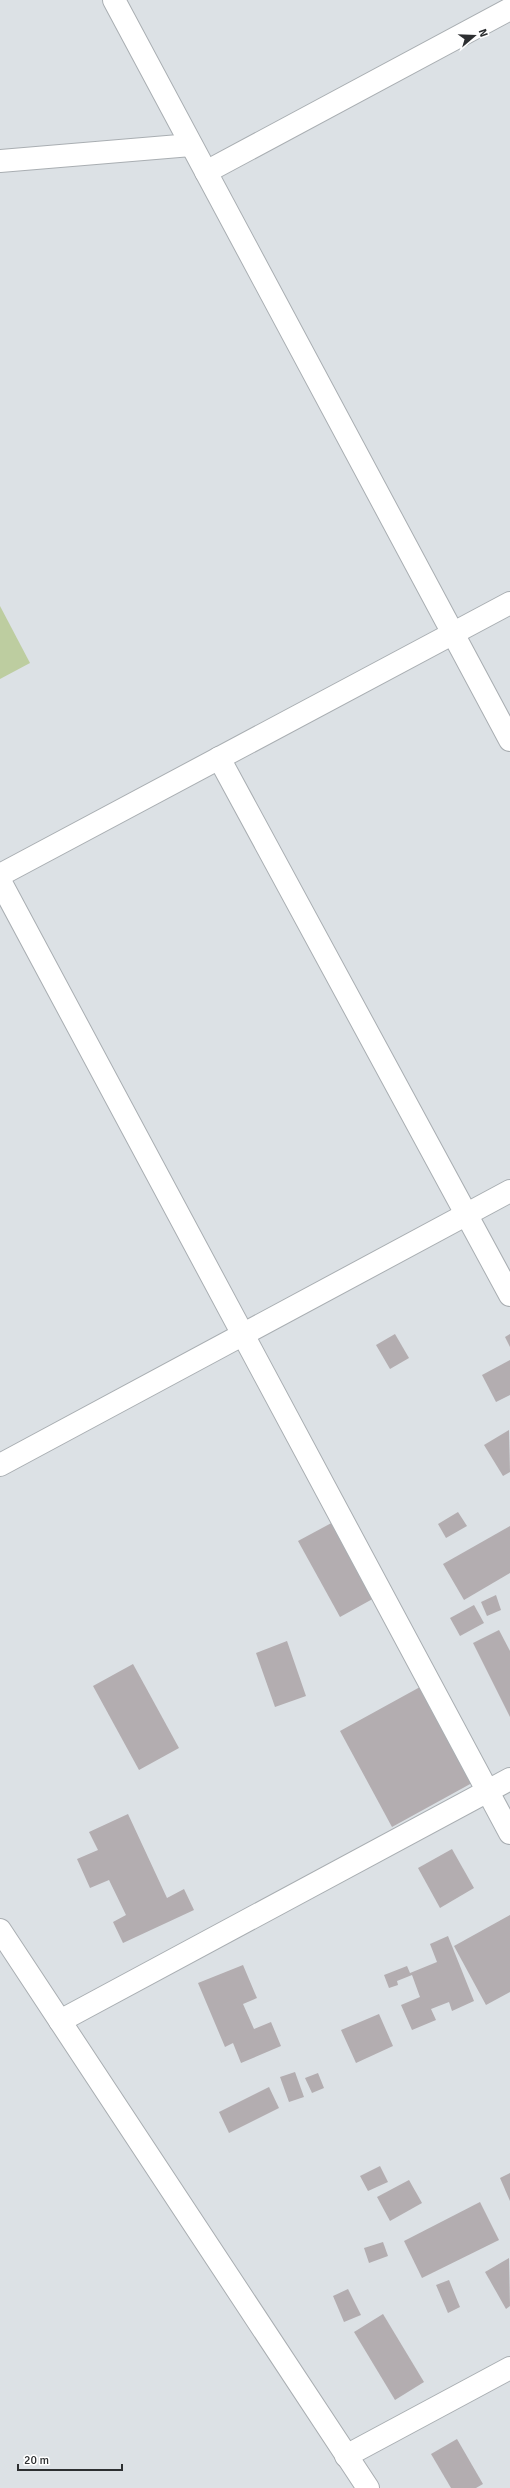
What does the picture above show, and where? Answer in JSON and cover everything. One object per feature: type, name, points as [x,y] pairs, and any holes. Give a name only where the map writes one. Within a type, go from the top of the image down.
[{"type":"street","points":[[114,0],[510,740]]},
{"type":"street","points":[[206,172],[510,9]]},
{"type":"street","points":[[0,161],[191,145]]},
{"type":"street","points":[[0,875],[510,603]]},
{"type":"street","points":[[219,758],[510,1296]]},
{"type":"street","points":[[0,881],[510,1833]]},
{"type":"street","points":[[0,1465],[510,1191]]},
{"type":"street","points":[[60,2021],[510,1779]]},
{"type":"street","points":[[0,1930],[368,2488]]},
{"type":"street","points":[[346,2456],[510,2368]]},
{"type":"green space","points":[[0,606],[30,663],[0,679]]},
{"type":"building","points":[[395,1334],[409,1358],[390,1369],[376,1345]]},
{"type":"building","points":[[510,1334],[510,1347],[505,1337]]},
{"type":"building","points":[[510,1360],[510,1395],[496,1402],[482,1375]]},
{"type":"building","points":[[509,1430],[510,1472],[503,1476],[484,1445]]},
{"type":"building","points":[[458,1512],[467,1526],[446,1538],[438,1524]]},
{"type":"building","points":[[337,1520],[378,1596],[340,1617],[298,1541]]},
{"type":"building","points":[[510,1526],[510,1573],[464,1600],[443,1564]]},
{"type":"building","points":[[496,1595],[501,1610],[487,1616],[481,1602]]},
{"type":"building","points":[[474,1605],[484,1623],[460,1636],[450,1618]]},
{"type":"building","points":[[499,1630],[510,1651],[510,1717],[473,1643]]},
{"type":"building","points":[[287,1641],[306,1696],[275,1707],[256,1653]]},
{"type":"building","points":[[133,1664],[179,1748],[139,1770],[93,1686]]},
{"type":"building","points":[[420,1687],[472,1783],[392,1827],[340,1731]]},
{"type":"building","points":[[128,1814],[167,1898],[184,1889],[194,1910],[123,1943],[113,1922],[126,1915],[109,1880],[90,1888],[77,1859],[98,1850],[89,1832]]},
{"type":"building","points":[[452,1849],[474,1888],[440,1908],[418,1868]]},
{"type":"building","points":[[510,1915],[510,1992],[486,2005],[454,1946]]},
{"type":"building","points":[[448,1936],[474,2001],[452,2011],[449,2002],[431,2009],[436,2020],[412,2030],[401,2005],[420,1997],[412,1975],[397,1981],[398,1985],[389,1988],[384,1975],[407,1966],[410,1973],[437,1962],[430,1944]]},
{"type":"building","points":[[243,1965],[257,1998],[243,2004],[254,2029],[271,2022],[281,2046],[241,2063],[233,2043],[225,2047],[198,1983]]},
{"type":"building","points":[[379,2014],[393,2046],[356,2063],[341,2030]]},
{"type":"building","points":[[295,2072],[304,2097],[289,2102],[280,2077]]},
{"type":"building","points":[[318,2073],[324,2088],[312,2093],[305,2078]]},
{"type":"building","points":[[269,2087],[279,2108],[229,2133],[219,2112]]},
{"type":"building","points":[[380,2166],[388,2182],[368,2191],[360,2176]]},
{"type":"building","points":[[510,2173],[510,2201],[500,2178]]},
{"type":"building","points":[[409,2180],[422,2203],[390,2221],[377,2197]]},
{"type":"building","points":[[480,2202],[499,2240],[422,2278],[404,2241]]},
{"type":"building","points":[[383,2242],[388,2256],[369,2263],[364,2248]]},
{"type":"building","points":[[509,2258],[510,2306],[506,2309],[485,2272]]},
{"type":"building","points":[[449,2280],[460,2307],[448,2313],[436,2285]]},
{"type":"building","points":[[348,2289],[361,2315],[344,2322],[333,2296]]},
{"type":"building","points":[[383,2314],[424,2382],[395,2400],[354,2332]]},
{"type":"building","points":[[457,2439],[483,2484],[476,2488],[451,2488],[431,2454]]}]
